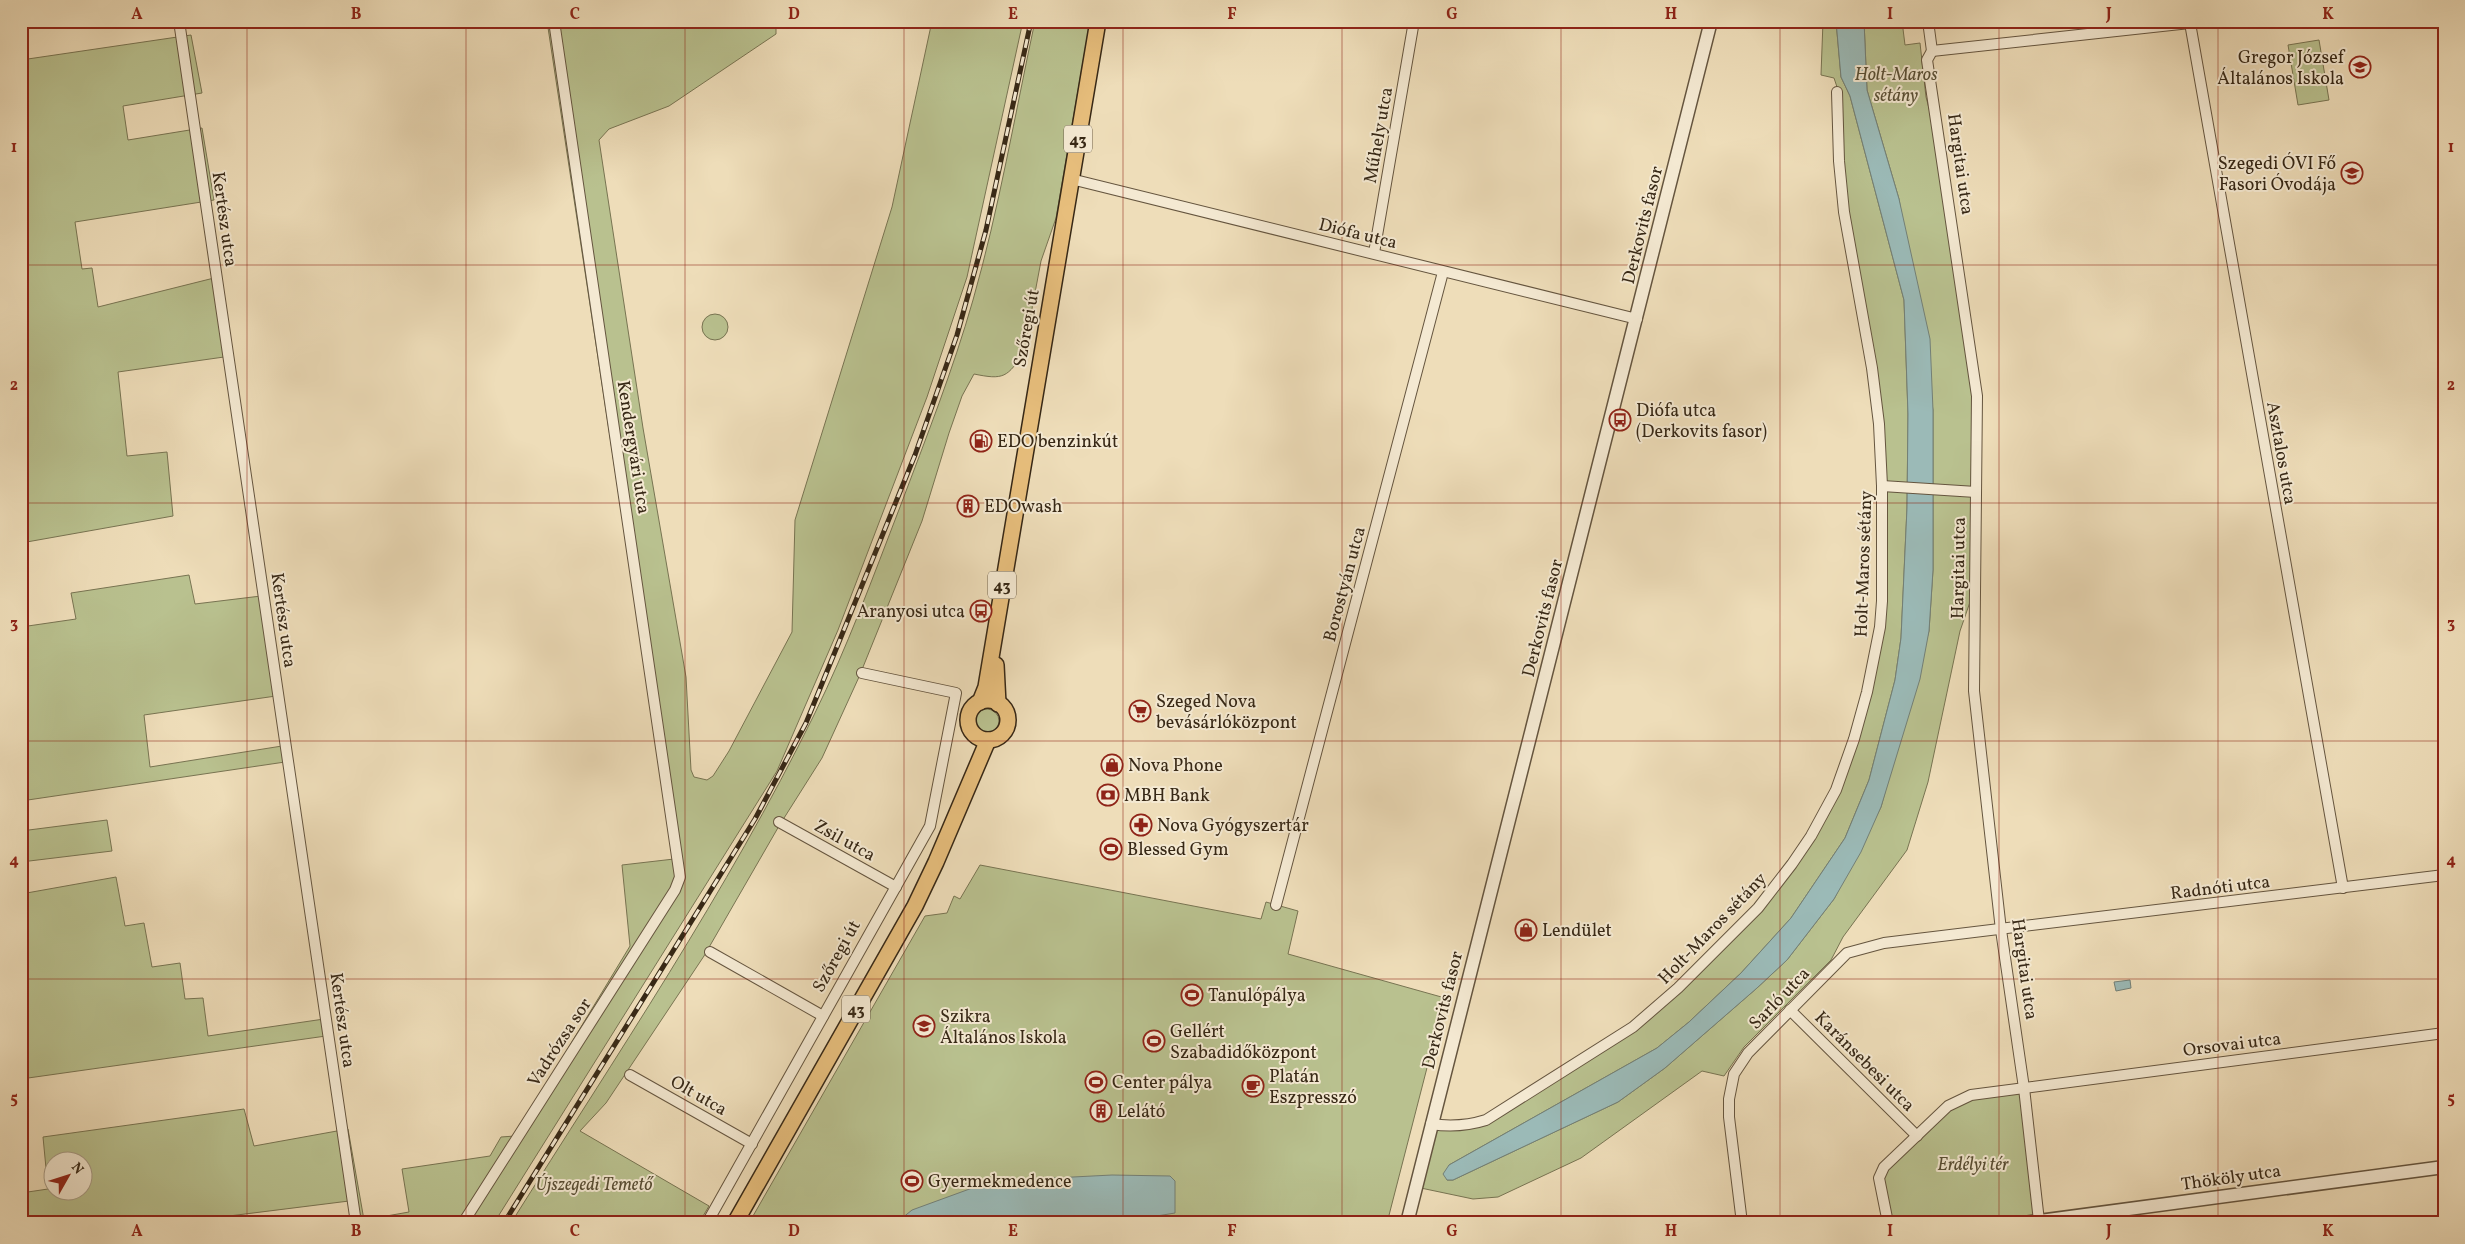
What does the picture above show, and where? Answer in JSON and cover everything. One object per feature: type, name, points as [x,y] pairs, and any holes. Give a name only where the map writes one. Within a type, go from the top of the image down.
[{"type":"main road","name":"Szőregi út","points":[[992,641],[997,672],[998,704],[1006,714],[1007,726],[1000,736],[982,738],[969,727],[969,715],[980,702],[986,687],[992,641],[1098,21]]},
{"type":"main road","points":[[980,702],[986,701],[998,704]]},
{"type":"main road","name":"Szőregi út","points":[[735,1223],[915,906],[936,862],[966,789],[982,738]]},
{"type":"street","name":"Kertész utca","points":[[179,21],[356,1223]]},
{"type":"street","name":"Kendergyári utca","points":[[554,21],[680,877]]},
{"type":"street","name":"Műhely utca","points":[[1374,254],[1414,21]]},
{"type":"street","name":"Derkovits fasor","points":[[1407,1223],[1711,21]]},
{"type":"street","name":"Hargitai utca","points":[[1928,21],[1932,52],[1927,60],[1977,396],[1974,691],[2001,930],[2024,1088]]},
{"type":"street","points":[[1932,52],[2208,21]]},
{"type":"street","name":"Asztalos utca","points":[[2192,22],[2343,888]]},
{"type":"street","name":"Holt-Maros sétány","points":[[1431,1124],[1450,1127],[1470,1125],[1486,1120],[1633,1027],[1678,988],[1768,897],[1811,836],[1836,790],[1868,692],[1875,659],[1882,601],[1882,486],[1879,424],[1872,368],[1844,212],[1839,161],[1838,92]]},
{"type":"street","name":"Diófa utca","points":[[1071,179],[1637,319]]},
{"type":"street","name":"Borostyán utca","points":[[1276,905],[1443,272]]},
{"type":"street","points":[[1882,486],[1976,492]]},
{"type":"street","name":"Szőregi út","points":[[706,1223],[930,826],[956,693],[862,673]]},
{"type":"street","name":"Zsil utca","points":[[779,822],[896,887]]},
{"type":"street","name":"Radnóti utca","points":[[2001,930],[2444,875]]},
{"type":"street","name":"Vadrózsa sor","points":[[463,1223],[659,915],[680,877]]},
{"type":"street","name":"Sarló utca","points":[[1742,1223],[1729,1117],[1729,1099],[1732,1080],[1748,1053],[1846,953],[1884,943],[2001,930]]},
{"type":"street","points":[[710,952],[824,1016]]},
{"type":"street","name":"Karánsebesi utca","points":[[1790,1010],[1917,1136]]},
{"type":"street","name":"Orsovai utca","points":[[2024,1088],[2444,1033]]},
{"type":"street","name":"Olt utca","points":[[630,1075],[752,1144]]},
{"type":"street","points":[[1888,1223],[1880,1178],[1884,1167],[1948,1106],[1959,1099],[1971,1095],[2024,1088],[2040,1222]]},
{"type":"street","name":"Thököly utca","points":[[2024,1223],[2444,1167]]},
{"type":"green space","points":[[547,21],[776,21],[776,34],[669,106],[609,129],[599,140],[643,428],[686,677],[691,770],[694,777],[707,780],[713,776],[729,751],[792,632],[795,520],[892,207],[932,21],[1023,21],[967,277],[927,397],[838,630],[777,771],[494,1223],[352,1223],[349,1201],[221,1217],[218,1223],[21,1223],[21,1193],[42,1190],[42,1202],[92,1202],[92,1152],[44,1152],[43,1137],[244,1109],[254,1146],[348,1129],[364,1220],[409,1212],[402,1169],[490,1156],[501,1137],[515,1136],[630,946],[622,865],[674,859]]},
{"type":"green space","name":"Újszegedi Temető","points":[[1035,21],[1090,21],[1056,218],[1041,261],[1024,351],[1014,367],[1004,375],[992,377],[974,374],[962,396],[922,521],[859,677],[822,758],[779,826],[704,956],[606,1103],[580,1131],[709,1206],[699,1223],[511,1223],[630,1036],[745,846],[814,715],[838,664],[920,455],[948,378],[973,300],[991,231]]},
{"type":"green space","name":"Holt-Maros sétány","points":[[1823,21],[1836,21],[1841,77],[1850,96],[1904,300],[1908,414],[1907,508],[1901,638],[1895,680],[1869,780],[1845,838],[1791,918],[1741,973],[1689,1022],[1657,1048],[1449,1165],[1447,1180],[1453,1180],[1618,1102],[1665,1068],[1787,960],[1834,899],[1881,807],[1929,631],[1933,570],[1933,410],[1899,199],[1867,90],[1864,21],[1902,21],[1905,45],[1920,43],[1926,97],[1934,127],[1964,325],[1973,406],[1970,602],[1960,631],[1928,782],[1907,850],[1843,937],[1831,960],[1744,1047],[1724,1076],[1702,1071],[1581,1158],[1498,1197],[1473,1199],[1416,1187],[1431,1124],[1470,1125],[1633,1027],[1758,908],[1836,790],[1880,627],[1879,424],[1844,212],[1837,87],[1834,78],[1821,75]]},
{"type":"green space","points":[[191,35],[202,93],[123,106],[128,140],[202,128],[214,200],[75,222],[82,269],[92,268],[98,307],[214,278],[224,357],[118,372],[127,456],[167,452],[173,516],[21,543],[21,60]]},
{"type":"green space","points":[[2319,40],[2329,100],[2298,105],[2288,45]]},
{"type":"green space","points":[[715,314],[724,318],[728,327],[724,336],[715,340],[706,336],[702,327],[706,318]]},
{"type":"green space","points":[[189,575],[195,604],[261,596],[276,696],[144,715],[150,767],[282,746],[285,762],[21,801],[21,627],[76,619],[71,593]]},
{"type":"green space","points":[[987,709],[992,710],[998,716],[998,726],[992,732],[987,733],[982,732],[976,726],[975,721],[976,716],[982,710]]},
{"type":"green space","points":[[107,820],[112,851],[21,862],[21,831]]},
{"type":"green space","name":"Gellért Szabadidőközpont","points":[[980,865],[1261,919],[1266,902],[1298,911],[1288,954],[1445,998],[1387,1223],[749,1223],[925,916],[947,913],[954,896],[960,899]]},
{"type":"green space","points":[[116,877],[125,926],[144,923],[152,967],[180,963],[185,999],[203,998],[208,1036],[324,1019],[326,1036],[21,1079],[21,894]]},
{"type":"green space","name":"Erdélyi tér","points":[[2024,1088],[2039,1221],[2024,1223],[1888,1223],[1879,1178],[1959,1099]]},
{"type":"water","points":[[1836,21],[1864,21],[1867,90],[1899,199],[1930,339],[1933,410],[1933,570],[1929,631],[1920,679],[1881,807],[1861,852],[1834,899],[1787,960],[1665,1068],[1618,1102],[1453,1180],[1447,1180],[1443,1174],[1449,1165],[1657,1048],[1689,1022],[1741,973],[1791,918],[1845,838],[1869,780],[1895,680],[1901,638],[1907,508],[1908,414],[1904,300],[1850,96],[1841,77]]},
{"type":"water","points":[[2130,980],[2131,988],[2116,991],[2114,982]]},
{"type":"water","name":"Gyermekmedence","points":[[913,1172],[919,1186],[912,1190],[905,1176]]},
{"type":"water","points":[[1112,1175],[1170,1176],[1175,1181],[1175,1213],[1114,1223],[896,1223],[912,1210],[975,1187],[1005,1186],[1034,1179]]},
{"type":"railway","points":[[504,1223],[755,819],[806,723],[915,455],[957,335],[986,230],[1031,21]]},
{"type":"place","name":"Gregor József Általános Iskola","points":[[2360,67]]},
{"type":"place","name":"Szegedi ÓVI Fő Fasori Óvodája","points":[[2352,173]]},
{"type":"place","name":"Diófa utca (Derkovits fasor)","points":[[1620,420]]},
{"type":"place","name":"EDO benzinkút","points":[[981,441]]},
{"type":"place","name":"EDOwash","points":[[968,506]]},
{"type":"place","name":"Aranyosi utca","points":[[981,611]]},
{"type":"place","name":"Szeged Nova bevásárlóközpont","points":[[1140,711]]},
{"type":"place","name":"Nova Phone","points":[[1112,765]]},
{"type":"place","name":"MBH Bank","points":[[1108,795]]},
{"type":"place","name":"Nova Gyógyszertár","points":[[1141,825]]},
{"type":"place","name":"Blessed Gym","points":[[1111,849]]},
{"type":"place","name":"Lendület","points":[[1526,930]]},
{"type":"place","name":"Tanulópálya","points":[[1192,995]]},
{"type":"place","name":"Szikra Általános Iskola","points":[[924,1026]]},
{"type":"place","name":"Gellért Szabadidőközpont","points":[[1154,1041]]},
{"type":"place","name":"Center pálya","points":[[1096,1082]]},
{"type":"place","name":"Platán Eszpresszó","points":[[1253,1086]]},
{"type":"place","name":"Lelátó","points":[[1101,1111]]},
{"type":"place","name":"Gyermekmedence","points":[[912,1181]]}]
